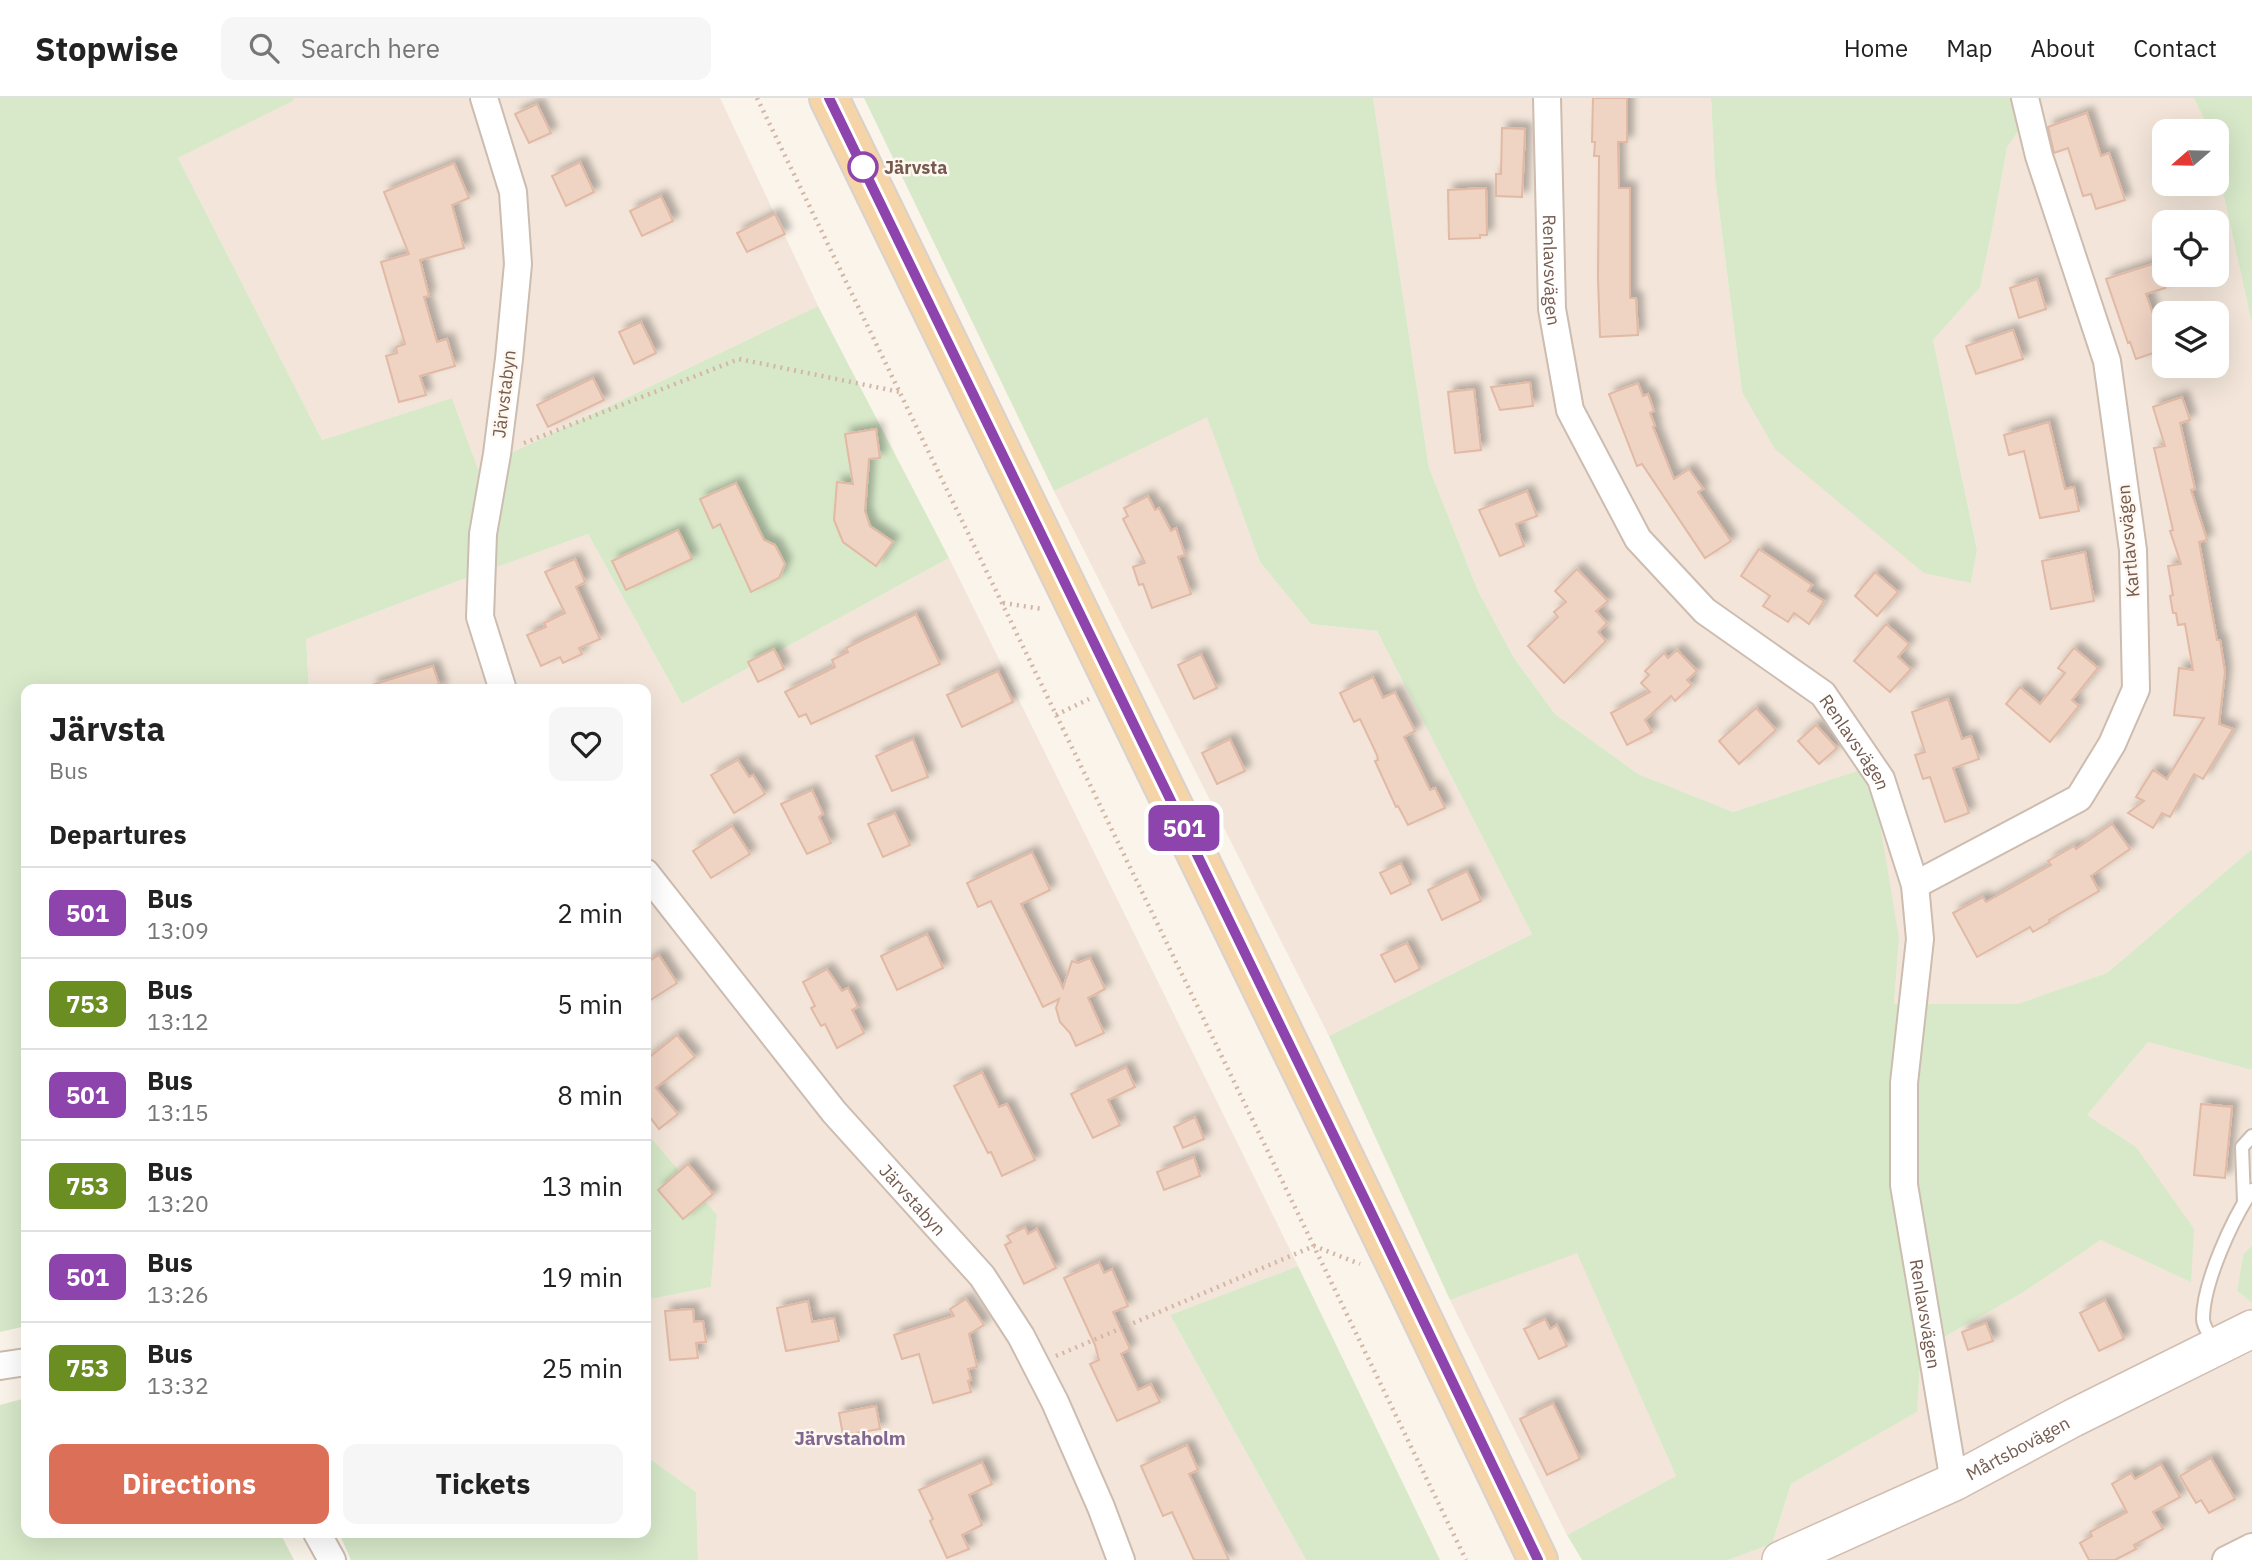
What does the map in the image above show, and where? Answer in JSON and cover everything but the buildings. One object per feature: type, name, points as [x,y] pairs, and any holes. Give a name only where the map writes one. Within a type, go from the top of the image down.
[{"type":"main road","points":[[829,98],[1538,1560]]},
{"type":"street","name":"Järvstabyn","points":[[484,98],[513,192],[518,264],[497,454],[483,534],[480,617],[501,684]]},
{"type":"street","name":"Renlavsvägen","points":[[1547,98],[1552,309],[1570,410],[1638,539],[1705,611],[1823,694],[1881,779],[1915,885],[1920,939],[1904,1083],[1904,1185],[1954,1482]]},
{"type":"street","name":"Kartlavsvägen","points":[[1915,885],[2078,797],[2112,744],[2136,689],[2133,550],[2107,362],[2039,156],[2025,98]]},
{"type":"street","name":"Järvstabyn","points":[[651,880],[834,1112],[982,1276],[1021,1336],[1055,1402],[1121,1560]]},
{"type":"street","name":"Mårtsbovägen","points":[[1781,1560],[1954,1482],[2073,1418],[2252,1329]]},
{"type":"street","points":[[0,1366],[21,1363]]},
{"type":"street","points":[[320,1538],[332,1560]]},
{"type":"street","points":[[2226,1560],[2252,1547]]},
{"type":"lane","points":[[2244,1202],[2242,1147],[2252,1136]]},
{"type":"lane","points":[[2216,1347],[2203,1321],[2213,1270],[2252,1190]]},
{"type":"path","points":[[757,98],[1466,1560]]},
{"type":"path","points":[[497,454],[739,359],[900,392]]},
{"type":"path","points":[[1036,1364],[1314,1245]]},
{"type":"shaded area","points":[[293,98],[720,98],[818,306],[478,469],[452,398],[322,440],[178,158],[293,101]]},
{"type":"shaded area","points":[[1373,98],[1711,98],[1715,178],[1742,392],[1776,449],[1971,583],[1977,548],[1933,340],[1980,286],[2007,147],[2042,98],[2194,98],[2204,119],[2152,119],[2152,196],[2224,196],[2227,210],[2152,210],[2152,287],[2229,287],[2229,220],[2252,324],[2252,849],[2107,973],[2017,1004],[1894,1004],[1899,939],[1860,770],[1733,812],[1638,774],[1555,714],[1514,658],[1478,591],[1429,468]]},
{"type":"shaded area","points":[[1207,416],[1260,562],[1311,624],[1377,631],[1532,934],[1329,1036],[1054,491]]},
{"type":"shaded area","points":[[588,534],[682,704],[949,558],[1298,1266],[1170,1315],[1306,1560],[698,1560],[696,1492],[651,1460],[651,1299],[711,1287],[717,1215],[651,1138],[651,684],[309,684],[306,639]]},
{"type":"shaded area","points":[[2148,1042],[2252,1070],[2252,1245],[2243,1255],[2237,1291],[2252,1303],[2252,1560],[1728,1560],[1772,1544],[1791,1484],[1917,1412],[1921,1350],[2022,1293],[2101,1240],[2136,1147],[2087,1115]]},
{"type":"shaded area","points":[[1577,1252],[1676,1476],[1567,1535],[1450,1300]]},
{"type":"green space","points":[[0,98],[293,98],[293,101],[178,158],[322,440],[452,398],[478,469],[818,306],[949,558],[682,704],[588,534],[306,639],[309,684],[21,684],[21,1327],[0,1332]]},
{"type":"green space","points":[[864,98],[1373,98],[1429,468],[1478,591],[1514,658],[1555,714],[1638,774],[1733,812],[1860,770],[1878,812],[1899,939],[1894,1004],[2017,1004],[2107,973],[2252,849],[2252,1070],[2148,1042],[2087,1115],[2136,1147],[2194,1229],[2191,1282],[2101,1240],[2022,1293],[1921,1350],[1917,1412],[1791,1484],[1772,1544],[1728,1560],[1582,1560],[1567,1535],[1676,1476],[1577,1253],[1450,1300],[1329,1036],[1532,934],[1377,631],[1311,624],[1260,562],[1207,417],[1054,491]]},
{"type":"green space","points":[[1711,98],[2042,98],[2007,147],[1980,287],[1933,340],[1977,549],[1971,583],[1924,573],[1775,449],[1742,392],[1715,178]]},
{"type":"green space","points":[[2194,98],[2252,98],[2252,324],[2224,196],[2230,196],[2230,119],[2204,119]]},
{"type":"green space","points":[[651,1138],[717,1215],[711,1287],[651,1299]]},
{"type":"green space","points":[[2252,1245],[2252,1303],[2237,1291],[2243,1255]]},
{"type":"green space","points":[[1298,1266],[1440,1560],[1306,1560],[1170,1315]]},
{"type":"green space","points":[[21,1399],[21,1538],[283,1538],[294,1560],[0,1560],[0,1405]]},
{"type":"green space","points":[[651,1460],[696,1492],[698,1560],[351,1560],[341,1538],[651,1538]]},
{"type":"bus line","name":"501","points":[[829,98],[1538,1560]]},
{"type":"place","name":"Järvsta","points":[[863,167]]},
{"type":"district","name":"Järvstaholm","points":[[850,1438]]}]
